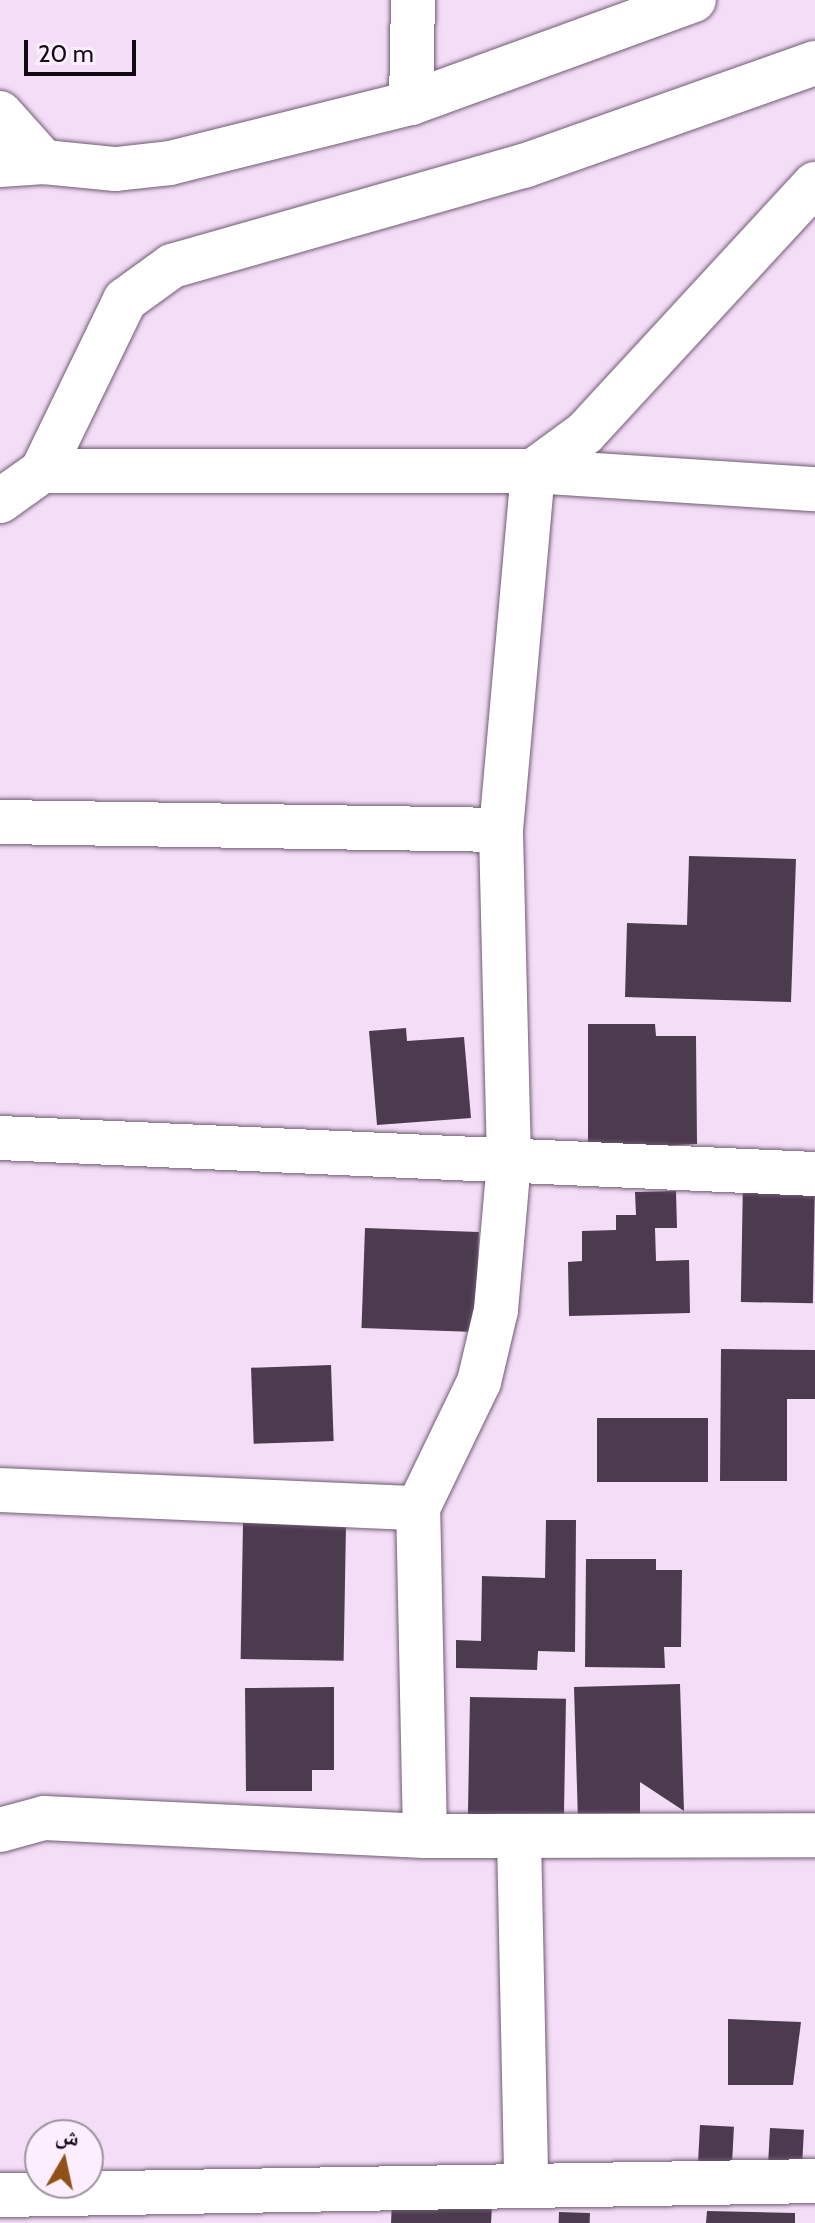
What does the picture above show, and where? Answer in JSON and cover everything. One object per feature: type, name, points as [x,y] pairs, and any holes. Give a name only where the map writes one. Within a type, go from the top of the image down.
[{"type":"street","points":[[411,103],[413,0]]},
{"type":"street","points":[[0,165],[44,162],[116,169],[170,163],[411,103],[694,0]]},
{"type":"street","points":[[0,501],[42,471],[125,300],[172,266],[524,166],[815,63]]},
{"type":"street","points":[[0,113],[44,162]]},
{"type":"street","points":[[425,1836],[418,1508],[479,1382],[496,1310],[509,1160],[501,830],[533,471],[585,433],[815,184]]},
{"type":"street","points":[[42,471],[533,471],[815,489]]},
{"type":"street","points":[[0,822],[501,830]]},
{"type":"street","points":[[0,1138],[815,1174]]},
{"type":"street","points":[[0,1490],[418,1508]]},
{"type":"street","points":[[0,1830],[44,1818],[425,1836],[815,1835]]},
{"type":"street","points":[[519,1837],[526,2185]]},
{"type":"street","points":[[0,2195],[815,2181]]},
{"type":"building","points":[[689,856],[796,859],[791,1002],[625,997],[627,923],[687,925]]},
{"type":"building","points":[[588,1024],[655,1024],[656,1036],[696,1036],[697,1144],[588,1149]]},
{"type":"building","points":[[406,1028],[407,1041],[464,1037],[471,1118],[377,1125],[369,1031]]},
{"type":"building","points":[[743,1179],[815,1180],[813,1303],[741,1302]]},
{"type":"building","points":[[676,1191],[677,1228],[655,1228],[656,1261],[689,1260],[690,1313],[569,1316],[568,1262],[582,1261],[582,1231],[616,1230],[616,1215],[636,1215],[635,1192]]},
{"type":"building","points":[[365,1228],[479,1232],[475,1332],[362,1328]]},
{"type":"building","points":[[721,1349],[815,1350],[815,1399],[787,1399],[787,1481],[720,1481]]},
{"type":"building","points":[[331,1365],[334,1441],[254,1444],[251,1368]]},
{"type":"building","points":[[597,1418],[708,1418],[708,1482],[597,1482]]},
{"type":"building","points":[[546,1520],[576,1520],[575,1652],[538,1651],[537,1670],[456,1668],[456,1640],[481,1641],[482,1576],[545,1578]]},
{"type":"building","points":[[243,1523],[346,1525],[344,1661],[241,1659]]},
{"type":"building","points":[[586,1559],[656,1559],[656,1570],[682,1570],[681,1647],[664,1647],[665,1668],[585,1667]]},
{"type":"building","points":[[680,1684],[684,1811],[640,1782],[640,1820],[578,1821],[574,1687]]},
{"type":"building","points":[[334,1687],[334,1770],[312,1770],[312,1791],[246,1791],[245,1688]]},
{"type":"building","points":[[470,1697],[566,1699],[564,1826],[468,1824]]},
{"type":"building","points":[[728,2019],[801,2022],[793,2085],[728,2085]]},
{"type":"building","points":[[700,2125],[734,2127],[732,2165],[698,2163]]},
{"type":"building","points":[[770,2128],[804,2130],[802,2168],[768,2166]]},
{"type":"building","points":[[392,2202],[492,2206],[491,2223],[391,2223]]},
{"type":"building","points":[[707,2211],[795,2213],[795,2223],[706,2223]]},
{"type":"building","points":[[559,2212],[590,2213],[590,2223],[559,2223]]}]
